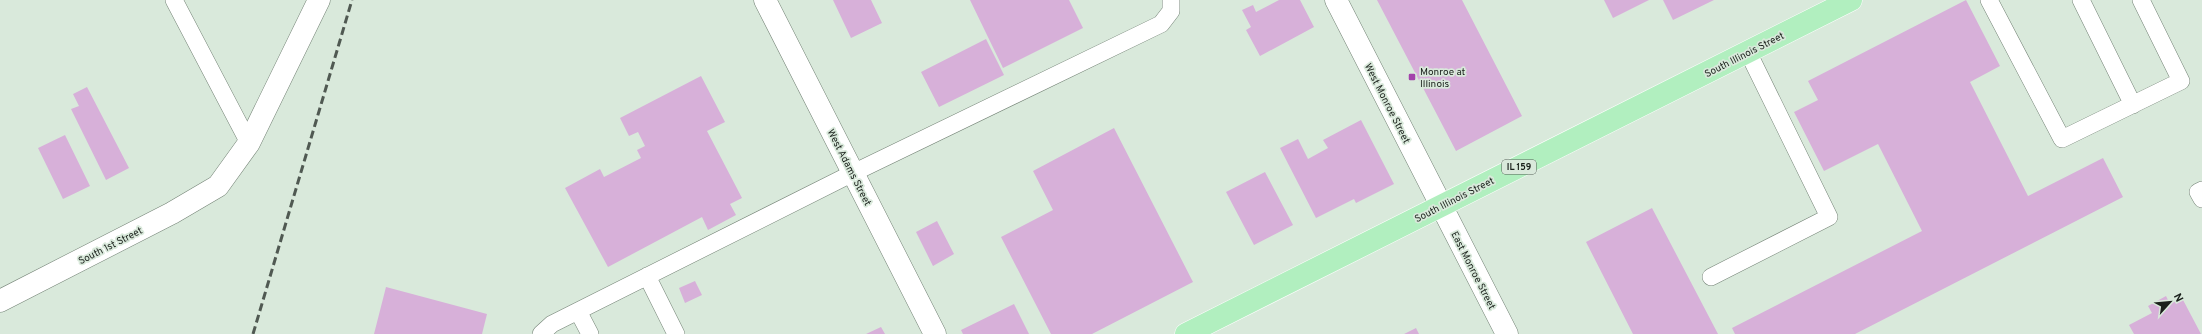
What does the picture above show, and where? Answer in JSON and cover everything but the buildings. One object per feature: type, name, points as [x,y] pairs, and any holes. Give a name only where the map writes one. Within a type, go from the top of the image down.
[{"type":"main road","name":"South Illinois Street","points":[[1199,331],[1441,206],[1851,0]]},
{"type":"street","points":[[249,143],[319,0]]},
{"type":"street","name":"West Adams Street","points":[[765,0],[935,334]]},
{"type":"street","name":"West Monroe Street","points":[[1336,0],[1441,206]]},
{"type":"street","name":"South 1st Street","points":[[0,301],[172,213],[218,186],[249,143]]},
{"type":"street","name":"East Monroe Street","points":[[1441,206],[1507,334]]},
{"type":"lane","points":[[174,0],[249,143]]},
{"type":"lane","points":[[541,334],[552,324],[853,173],[1161,24],[1171,11],[1171,0]]},
{"type":"lane","points":[[1989,0],[2062,139],[2181,81],[2141,0]]},
{"type":"lane","points":[[2081,0],[2133,105]]},
{"type":"lane","points":[[1711,276],[1829,216],[1748,52]]},
{"type":"lane","points":[[2202,190],[2198,192],[2202,199]]},
{"type":"lane","points":[[647,276],[676,334]]},
{"type":"lane","points":[[578,311],[590,334]]},
{"type":"railway","points":[[253,334],[352,0]]},
{"type":"place","name":"Monroe at Illinois","points":[[1412,77]]}]
